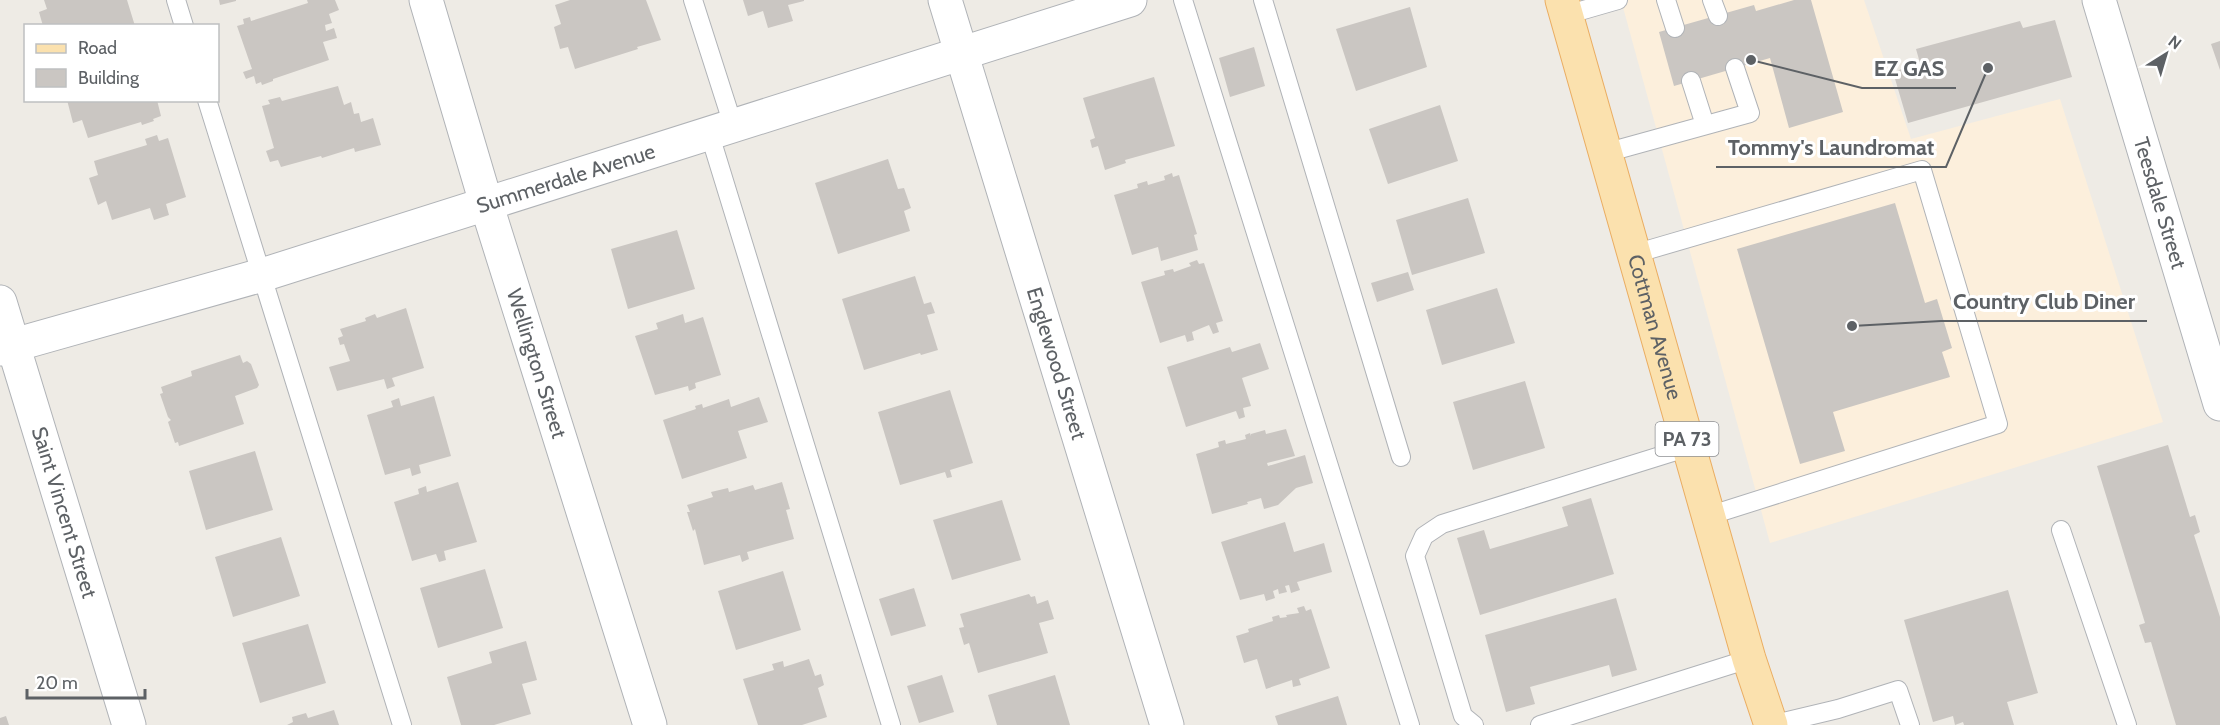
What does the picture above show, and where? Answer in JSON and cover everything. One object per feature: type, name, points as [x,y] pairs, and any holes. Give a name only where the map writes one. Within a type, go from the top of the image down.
[{"type":"main road","name":"Cottman Avenue","points":[[1564,7],[1749,659],[1771,725]]},
{"type":"street","name":"Wellington Street","points":[[426,0],[486,203],[650,725]]},
{"type":"street","name":"Englewood Street","points":[[945,0],[1167,725]]},
{"type":"street","name":"Summerdale Avenue","points":[[7,347],[261,275],[1130,0]]},
{"type":"street","name":"Teesdale Street","points":[[2098,0],[2220,404]]},
{"type":"street","name":"Saint Vincent Street","points":[[0,302],[7,347],[129,725]]},
{"type":"lane","points":[[176,0],[183,24]]},
{"type":"lane","points":[[693,0],[721,128],[891,725]]},
{"type":"lane","points":[[1183,0],[1410,725]]},
{"type":"lane","points":[[1263,0],[1401,457]]},
{"type":"lane","points":[[1564,7],[1618,0]]},
{"type":"lane","points":[[1666,0],[1675,28]]},
{"type":"lane","points":[[1605,153],[1750,113],[1735,68]]},
{"type":"lane","points":[[1691,81],[1705,125]]},
{"type":"lane","points":[[208,102],[402,725]]},
{"type":"lane","points":[[1634,254],[1922,170],[1998,424],[1708,516]]},
{"type":"lane","points":[[1474,725],[1463,716],[1415,556],[1424,536],[1442,524],[1689,447]]},
{"type":"lane","points":[[2061,530],[2127,725]]},
{"type":"lane","points":[[1540,725],[1749,659]]},
{"type":"lane","points":[[1771,725],[1838,709],[1898,690],[1910,725]]},
{"type":"shaded area","points":[[1621,0],[1864,0],[1911,139],[2060,99],[2163,422],[1770,543]]},
{"type":"building","points":[[44,0],[127,0],[134,24],[42,24],[39,12],[47,9]]},
{"type":"building","points":[[219,0],[236,0],[236,1],[220,5]]},
{"type":"building","points":[[307,0],[335,0],[339,10],[329,14],[332,23],[325,25],[326,31],[334,28],[337,38],[323,42],[329,60],[262,85],[261,82],[256,84],[254,76],[246,79],[243,72],[252,69],[237,26],[244,24],[243,19],[250,17],[251,21],[308,3]]},
{"type":"building","points":[[570,0],[646,0],[661,40],[575,69],[568,47],[560,49],[554,27],[561,24],[555,5]]},
{"type":"building","points":[[743,0],[804,1],[788,5],[793,21],[768,28],[763,11],[748,16]]},
{"type":"building","points":[[1794,0],[1811,0],[1843,112],[1789,128],[1770,58],[1674,86],[1659,32],[1754,5],[1756,11]]},
{"type":"building","points":[[1410,7],[1427,67],[1356,91],[1336,29]]},
{"type":"building","points":[[2055,20],[2072,77],[1908,123],[1893,72],[1920,63],[1916,49],[2020,21],[2023,28]]},
{"type":"building","points":[[2220,41],[2220,70],[2211,44]]},
{"type":"building","points":[[1254,47],[1265,86],[1230,97],[1219,58]]},
{"type":"building","points":[[1154,77],[1175,146],[1125,160],[1126,163],[1105,170],[1098,146],[1092,148],[1090,140],[1095,138],[1083,98]]},
{"type":"building","points":[[338,86],[344,105],[351,102],[354,114],[359,113],[361,122],[373,118],[381,145],[355,152],[354,148],[281,167],[278,160],[270,162],[266,151],[274,148],[262,106],[270,104],[268,100],[280,97],[282,101]]},
{"type":"building","points":[[68,102],[158,102],[161,116],[142,125],[141,122],[88,138],[82,120],[73,123]]},
{"type":"building","points":[[1440,105],[1458,161],[1388,184],[1369,129]]},
{"type":"building","points":[[157,135],[159,141],[168,138],[186,197],[166,204],[169,215],[154,220],[150,208],[112,220],[106,201],[98,205],[89,178],[98,175],[94,161],[147,145],[145,139]]},
{"type":"building","points":[[888,159],[898,189],[904,188],[911,208],[904,211],[910,231],[838,254],[815,183]]},
{"type":"building","points":[[1172,173],[1173,177],[1179,175],[1197,234],[1194,235],[1198,250],[1161,261],[1158,247],[1132,255],[1114,195],[1138,188],[1137,184],[1147,181],[1148,185],[1165,180],[1164,176]]},
{"type":"building","points":[[1468,198],[1485,253],[1412,275],[1396,220]]},
{"type":"building","points":[[1895,203],[1925,303],[1937,299],[1952,348],[1942,352],[1950,377],[1833,412],[1845,451],[1800,464],[1737,249]]},
{"type":"building","points":[[677,230],[695,289],[628,309],[611,249]]},
{"type":"building","points":[[1197,260],[1199,264],[1204,263],[1223,321],[1216,323],[1219,332],[1213,334],[1209,325],[1192,332],[1194,340],[1187,342],[1185,335],[1160,343],[1141,282],[1165,275],[1164,271],[1173,269],[1174,272],[1191,266],[1189,263]]},
{"type":"building","points":[[1408,272],[1414,290],[1377,302],[1371,283]]},
{"type":"building","points":[[915,276],[924,304],[931,302],[935,313],[927,315],[938,350],[921,355],[920,353],[864,370],[842,299]]},
{"type":"building","points":[[1497,288],[1515,343],[1442,365],[1426,310]]},
{"type":"building","points":[[406,308],[424,368],[392,378],[395,386],[387,389],[384,379],[337,391],[329,367],[350,361],[344,344],[340,345],[338,338],[343,336],[340,329],[366,321],[365,318],[375,314],[377,318]]},
{"type":"building","points":[[683,314],[685,323],[703,317],[721,375],[695,383],[696,388],[689,391],[688,386],[655,395],[635,336],[658,329],[656,323]]},
{"type":"building","points":[[1260,343],[1269,369],[1242,378],[1251,406],[1243,408],[1245,417],[1239,419],[1236,411],[1186,427],[1167,367],[1230,347],[1232,352]]},
{"type":"building","points":[[240,355],[243,363],[247,361],[251,364],[259,385],[257,388],[235,396],[244,424],[179,446],[178,442],[175,443],[168,422],[171,420],[160,394],[163,393],[161,387],[192,376],[191,371]]},
{"type":"building","points":[[1525,381],[1545,448],[1473,470],[1453,402]]},
{"type":"building","points":[[950,390],[973,463],[950,470],[952,477],[947,478],[945,472],[900,485],[878,412]]},
{"type":"building","points":[[434,396],[451,456],[419,465],[421,473],[412,476],[410,468],[385,475],[367,415],[393,407],[391,401],[399,398],[401,406]]},
{"type":"building","points":[[759,397],[768,422],[738,431],[747,458],[682,479],[663,420],[696,409],[695,406],[702,404],[703,408],[729,399],[731,407]]},
{"type":"building","points":[[1286,429],[1295,456],[1267,463],[1268,466],[1305,455],[1313,483],[1296,488],[1278,505],[1264,509],[1261,498],[1212,514],[1196,454],[1219,447],[1218,442],[1225,440],[1226,444],[1246,439],[1245,435],[1250,433],[1251,436],[1251,434],[1265,430],[1266,434]]},
{"type":"building","points":[[2168,445],[2190,517],[2195,515],[2200,532],[2194,535],[2220,617],[2220,725],[2176,725],[2151,642],[2145,643],[2139,625],[2145,623],[2097,466]]},
{"type":"building","points":[[255,451],[273,510],[206,530],[189,471]]},
{"type":"building","points":[[458,482],[477,542],[444,551],[446,560],[439,562],[436,554],[412,561],[394,502],[419,494],[418,489],[426,486],[427,492]]},
{"type":"building","points":[[782,482],[790,509],[786,510],[794,539],[747,552],[749,559],[742,562],[740,555],[704,565],[695,529],[693,531],[687,512],[690,512],[687,505],[713,497],[711,492],[728,488],[729,492],[753,485],[755,490]]},
{"type":"building","points":[[1591,498],[1614,574],[1480,615],[1457,538],[1484,530],[1490,549],[1568,526],[1562,507]]},
{"type":"building","points":[[1002,500],[1021,560],[952,580],[933,520]]},
{"type":"building","points":[[1285,522],[1294,552],[1324,543],[1332,572],[1297,582],[1300,590],[1291,593],[1289,585],[1285,586],[1287,592],[1279,594],[1278,589],[1273,591],[1275,598],[1266,601],[1264,594],[1240,600],[1221,542]]},
{"type":"building","points":[[281,537],[300,596],[233,617],[215,557]]},
{"type":"building","points":[[485,569],[503,628],[438,648],[420,588]]},
{"type":"building","points":[[783,571],[801,630],[736,650],[718,591]]},
{"type":"building","points":[[914,588],[926,626],[891,636],[879,599]]},
{"type":"building","points":[[2008,590],[2038,693],[2007,702],[2014,725],[1964,725],[1963,722],[1955,725],[1953,716],[1933,722],[1904,620]]},
{"type":"building","points":[[1029,594],[1031,597],[1035,596],[1037,604],[1048,600],[1054,619],[1039,623],[1048,653],[978,673],[969,643],[964,645],[959,628],[964,627],[960,614]]},
{"type":"building","points":[[1616,598],[1637,670],[1612,677],[1609,665],[1530,687],[1535,704],[1506,712],[1485,635]]},
{"type":"building","points":[[1304,606],[1306,611],[1311,609],[1330,668],[1299,679],[1301,685],[1293,687],[1292,680],[1266,689],[1257,659],[1244,663],[1236,636],[1249,632],[1248,629],[1273,621],[1272,617],[1279,615],[1280,618],[1287,617],[1286,615],[1299,613],[1297,608]]},
{"type":"building","points":[[308,624],[326,683],[260,703],[242,643]]},
{"type":"building","points":[[526,641],[537,680],[522,684],[531,714],[494,725],[461,725],[447,677],[492,663],[489,652]]},
{"type":"building","points":[[809,659],[815,676],[821,674],[824,685],[818,688],[827,717],[802,725],[758,725],[743,679],[774,670],[772,664],[783,661],[784,667]]},
{"type":"building","points":[[942,675],[954,712],[919,723],[907,686]]},
{"type":"building","points":[[1055,675],[1070,725],[997,725],[988,695]]},
{"type":"building","points":[[1338,696],[1347,725],[1278,725],[1275,716]]},
{"type":"building","points":[[334,710],[339,725],[287,725],[293,722],[292,717],[306,713],[308,718]]},
{"type":"building","points":[[6,716],[9,725],[0,725],[0,718]]},
{"type":"place","name":"EZ GAS","points":[[1751,60]]},
{"type":"place","name":"Tommy's Laundromat","points":[[1988,68]]},
{"type":"place","name":"Country Club Diner","points":[[1852,326]]}]
